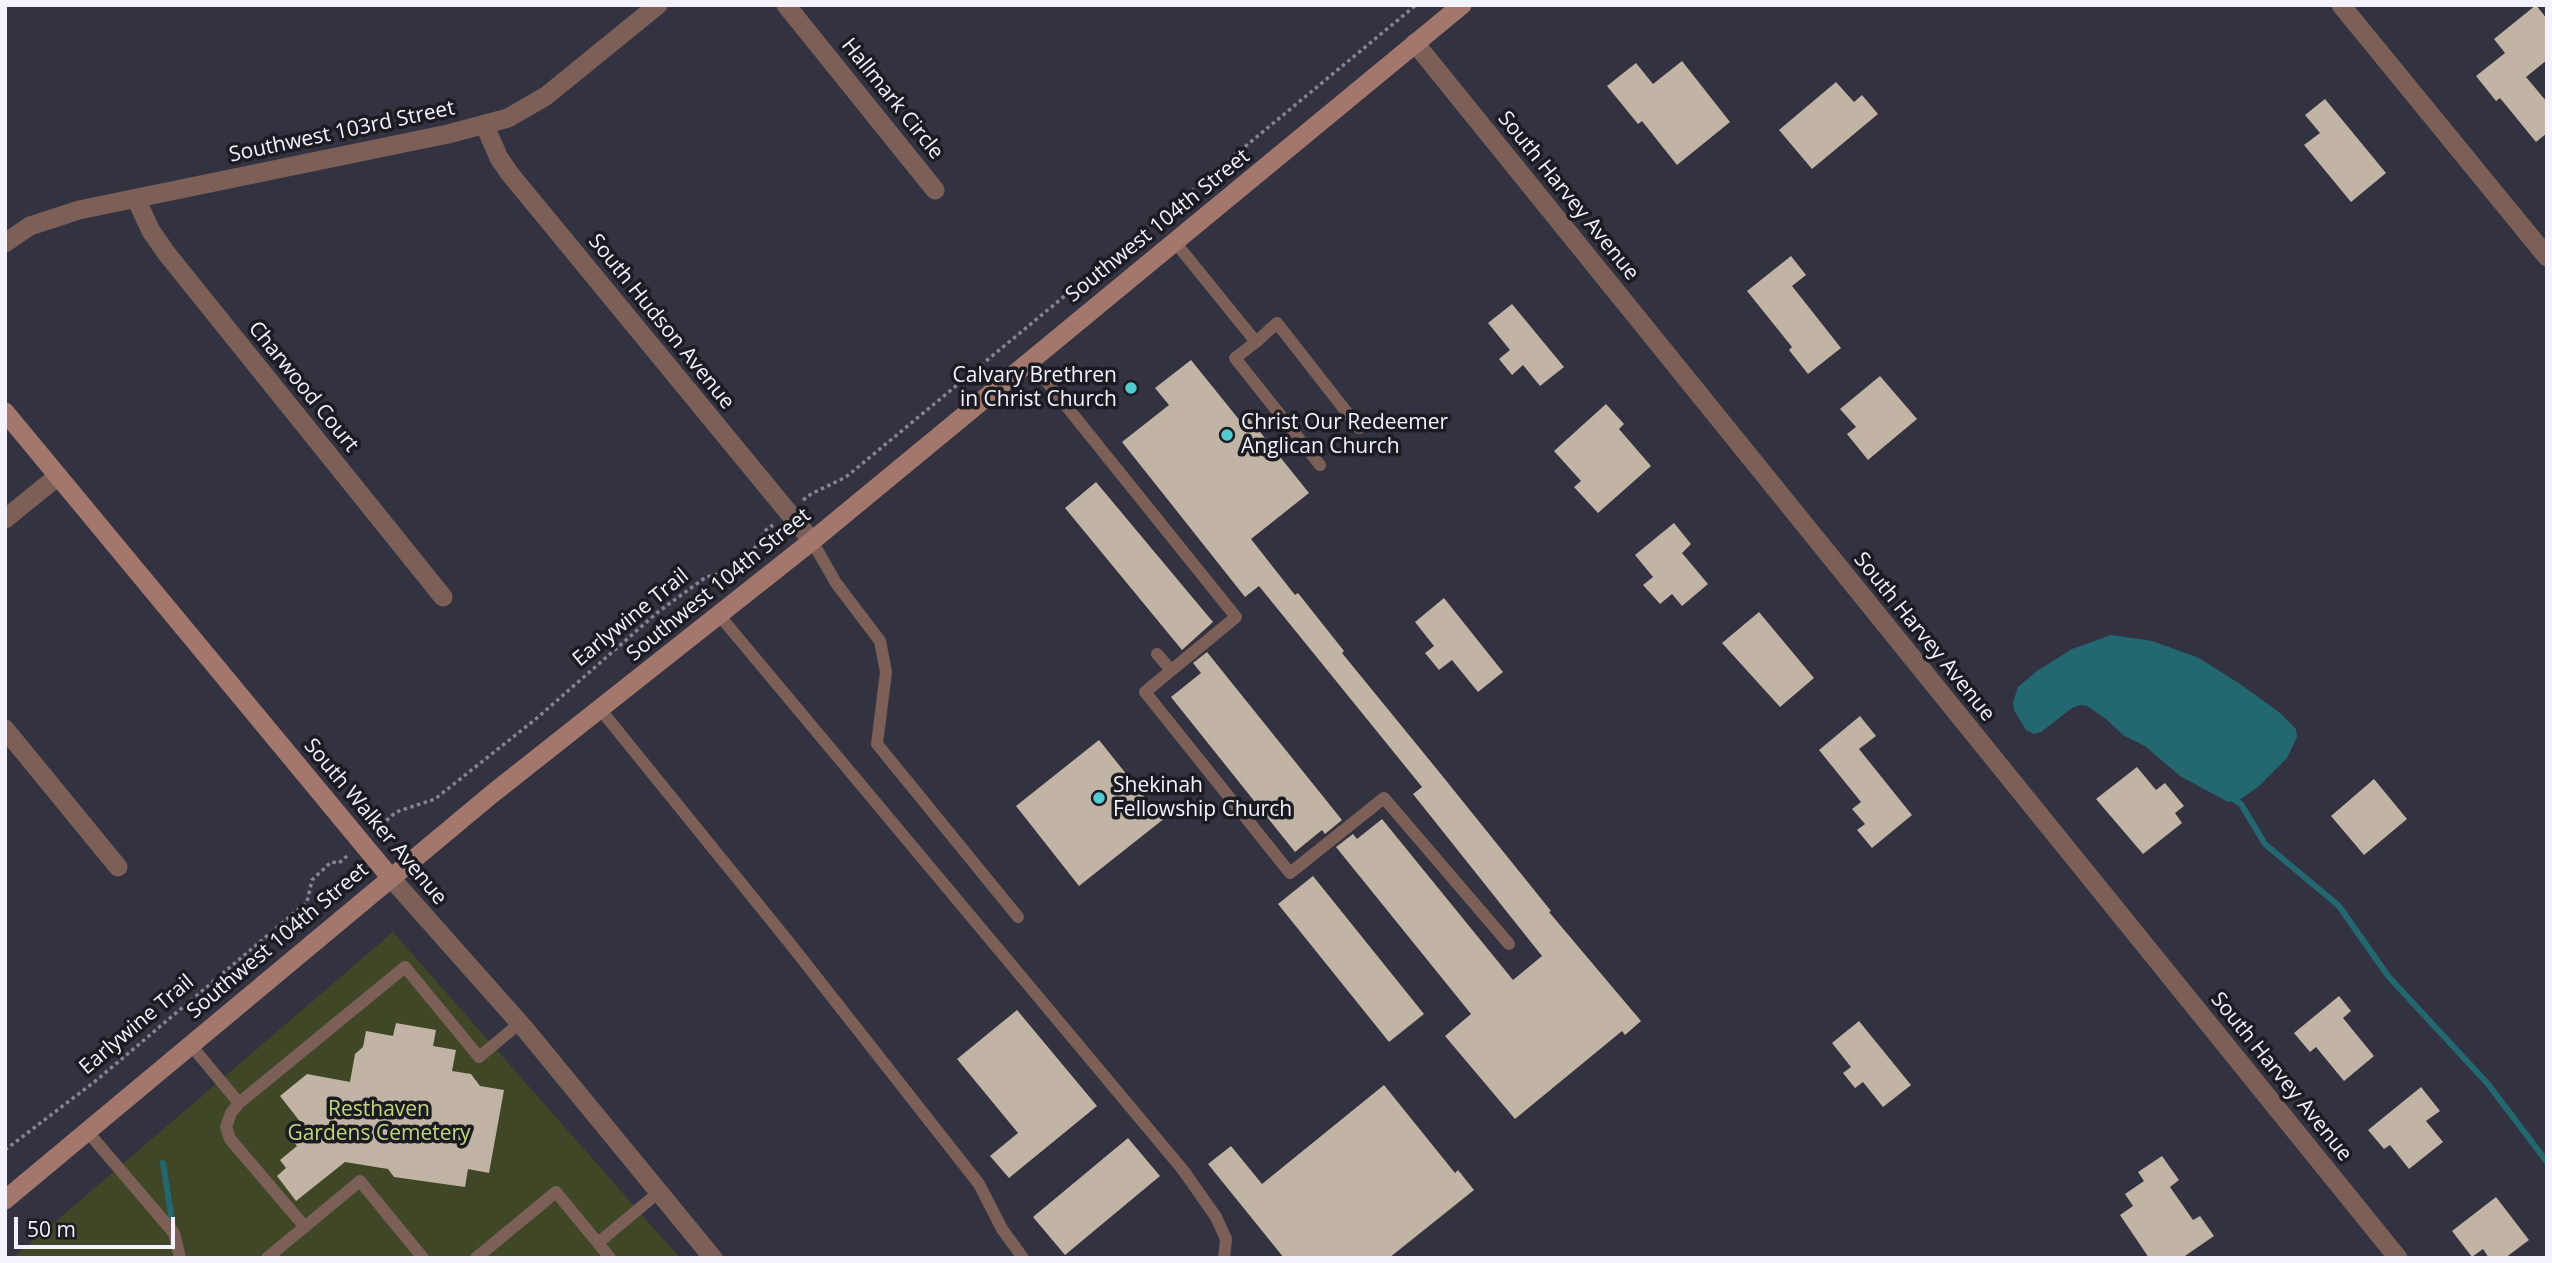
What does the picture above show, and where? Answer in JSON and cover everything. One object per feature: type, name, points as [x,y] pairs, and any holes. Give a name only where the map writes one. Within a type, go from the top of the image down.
[{"type":"main road","name":"Southwest 104th Street","points":[[5,1200],[391,878],[812,541],[1462,5]]},
{"type":"main road","name":"South Walker Avenue","points":[[5,412],[391,878]]},
{"type":"street","name":"Southwest 103rd Street","points":[[5,243],[43,221],[79,211],[485,126],[508,118],[546,96],[658,5]]},
{"type":"street","name":"Hallmark Circle","points":[[786,5],[935,190]]},
{"type":"street","points":[[2341,5],[2547,257]]},
{"type":"street","name":"South Harvey Avenue","points":[[1415,43],[2398,1258]]},
{"type":"street","name":"South Hudson Avenue","points":[[485,126],[509,174],[812,541]]},
{"type":"street","name":"Charwood Court","points":[[136,199],[151,231],[167,254],[443,597]]},
{"type":"street","points":[[5,519],[58,476]]},
{"type":"street","points":[[5,729],[118,867]]},
{"type":"street","name":"South Walker Avenue","points":[[391,878],[520,1023],[713,1258]]},
{"type":"lane","points":[[1175,242],[1256,342]]},
{"type":"lane","points":[[1320,465],[1235,358],[1277,323],[1359,428]]},
{"type":"lane","points":[[1030,361],[1236,617],[1145,692],[1290,873],[1384,799],[1509,944]]},
{"type":"lane","points":[[812,541],[836,583],[880,640],[886,672],[877,744],[1018,917]]},
{"type":"lane","points":[[719,615],[1183,1170],[1216,1217],[1226,1238],[1224,1258]]},
{"type":"lane","points":[[1157,654],[1171,670]]},
{"type":"lane","points":[[600,709],[788,941],[979,1184],[1002,1229],[1023,1258]]},
{"type":"lane","points":[[305,1227],[230,1139],[226,1127],[231,1113],[239,1103],[405,967],[479,1057],[520,1023]]},
{"type":"lane","points":[[190,1044],[239,1103]]},
{"type":"lane","points":[[88,1131],[174,1233],[180,1258]]},
{"type":"lane","points":[[267,1258],[360,1181],[423,1258]]},
{"type":"lane","points":[[476,1258],[556,1192],[610,1258]]},
{"type":"lane","points":[[598,1243],[659,1192]]},
{"type":"path","name":"Earlywine Trail","points":[[5,1150],[98,1079],[307,902],[312,880],[331,862],[339,863],[396,812],[435,799],[537,718],[657,612],[706,577],[727,572],[751,554],[766,530],[811,494],[846,477],[1416,5]]},
{"type":"green space","name":"Resthaven Gardens Cemetery","points":[[393,932],[680,1258],[13,1258]]},
{"type":"water","points":[[2111,635],[2152,641],[2199,658],[2240,684],[2279,712],[2296,729],[2297,737],[2287,758],[2259,786],[2241,799],[2228,802],[2180,776],[2145,746],[2123,735],[2087,706],[2072,708],[2041,732],[2034,734],[2026,730],[2014,710],[2013,702],[2018,687],[2037,671],[2072,649]]},
{"type":"building","points":[[2536,5],[2547,19],[2547,60],[2526,77],[2547,102],[2547,133],[2536,142],[2500,98],[2496,101],[2476,76],[2505,53],[2494,39]]},
{"type":"building","points":[[1682,61],[1730,122],[1677,165],[1642,121],[1638,124],[1607,86],[1636,63],[1653,84]]},
{"type":"building","points":[[1836,82],[1854,102],[1862,95],[1878,114],[1812,169],[1779,130]]},
{"type":"building","points":[[2325,99],[2386,173],[2351,202],[2304,145],[2320,133],[2305,115]]},
{"type":"building","points":[[1791,256],[1806,275],[1792,286],[1841,348],[1808,374],[1789,350],[1792,347],[1747,291]]},
{"type":"building","points":[[1512,304],[1564,367],[1540,386],[1523,365],[1512,375],[1499,359],[1510,350],[1488,323]]},
{"type":"building","points":[[1191,360],[1241,422],[1248,417],[1309,493],[1251,539],[1295,595],[1298,593],[1344,651],[1342,653],[1551,911],[1549,912],[1641,1021],[1625,1035],[1622,1031],[1515,1119],[1445,1036],[1471,1014],[1336,847],[1353,834],[1357,839],[1382,819],[1513,980],[1542,956],[1413,794],[1422,787],[1259,586],[1245,597],[1122,442],[1169,405],[1155,388]]},
{"type":"building","points":[[1880,376],[1917,419],[1868,460],[1847,434],[1856,427],[1840,409]]},
{"type":"building","points":[[1606,404],[1624,424],[1619,429],[1651,466],[1598,513],[1574,487],[1581,481],[1554,451]]},
{"type":"building","points":[[1096,482],[1213,622],[1182,650],[1065,508]]},
{"type":"building","points":[[1674,523],[1691,544],[1682,553],[1708,584],[1682,606],[1672,594],[1660,604],[1643,585],[1653,577],[1635,555]]},
{"type":"building","points":[[1444,598],[1503,672],[1478,692],[1452,660],[1439,670],[1425,653],[1434,646],[1415,622]]},
{"type":"building","points":[[1759,612],[1814,678],[1780,707],[1722,643]]},
{"type":"building","points":[[1207,652],[1342,820],[1325,834],[1322,830],[1295,852],[1171,697],[1201,673],[1193,663]]},
{"type":"building","points":[[1860,716],[1876,736],[1859,749],[1912,815],[1872,848],[1857,830],[1865,824],[1852,809],[1861,802],[1819,750]]},
{"type":"building","points":[[1099,740],[1152,806],[1159,800],[1170,814],[1079,886],[1016,806]]},
{"type":"building","points":[[2137,767],[2156,790],[2165,783],[2184,806],[2175,813],[2182,823],[2143,854],[2096,799]]},
{"type":"building","points":[[2374,779],[2407,819],[2364,855],[2331,816]]},
{"type":"building","points":[[1313,876],[1424,1014],[1389,1042],[1278,904]]},
{"type":"building","points":[[2339,996],[2351,1011],[2343,1018],[2374,1056],[2344,1081],[2316,1047],[2310,1052],[2294,1033]]},
{"type":"building","points":[[1017,1010],[1097,1106],[1009,1178],[990,1156],[1018,1133],[957,1059]]},
{"type":"building","points":[[1859,1021],[1911,1085],[1883,1107],[1863,1082],[1855,1088],[1843,1073],[1851,1067],[1832,1043]]},
{"type":"building","points":[[396,1023],[436,1030],[433,1046],[456,1050],[452,1071],[471,1074],[480,1086],[504,1090],[489,1173],[468,1169],[465,1187],[394,1177],[388,1169],[345,1162],[296,1201],[277,1176],[286,1168],[280,1160],[297,1146],[291,1139],[305,1128],[280,1096],[307,1074],[350,1082],[355,1054],[363,1047],[366,1031],[393,1036]]},
{"type":"building","points":[[1384,1085],[1455,1173],[1458,1170],[1474,1190],[1389,1258],[1284,1258],[1208,1164],[1231,1146],[1262,1184]]},
{"type":"building","points":[[2421,1087],[2440,1111],[2426,1121],[2443,1142],[2409,1169],[2390,1145],[2384,1149],[2368,1130]]},
{"type":"building","points":[[1128,1138],[1160,1176],[1065,1255],[1033,1217]]},
{"type":"building","points":[[2162,1156],[2179,1180],[2170,1187],[2193,1220],[2200,1216],[2214,1236],[2182,1258],[2149,1258],[2120,1215],[2133,1206],[2125,1194],[2144,1181],[2138,1172]]},
{"type":"building","points":[[2496,1197],[2529,1240],[2505,1258],[2489,1258],[2483,1249],[2472,1257],[2452,1231]]},
{"type":"waterway","points":[[2228,796],[2241,804],[2265,844],[2339,906],[2388,976],[2488,1084],[2547,1162]]},
{"type":"waterway","points":[[163,1163],[173,1227]]},
{"type":"place","name":"Calvary Brethren in Christ Church","points":[[1131,388]]},
{"type":"place","name":"Christ Our Redeemer Anglican Church","points":[[1227,435]]},
{"type":"place","name":"Shekinah Fellowship Church","points":[[1099,798]]}]
